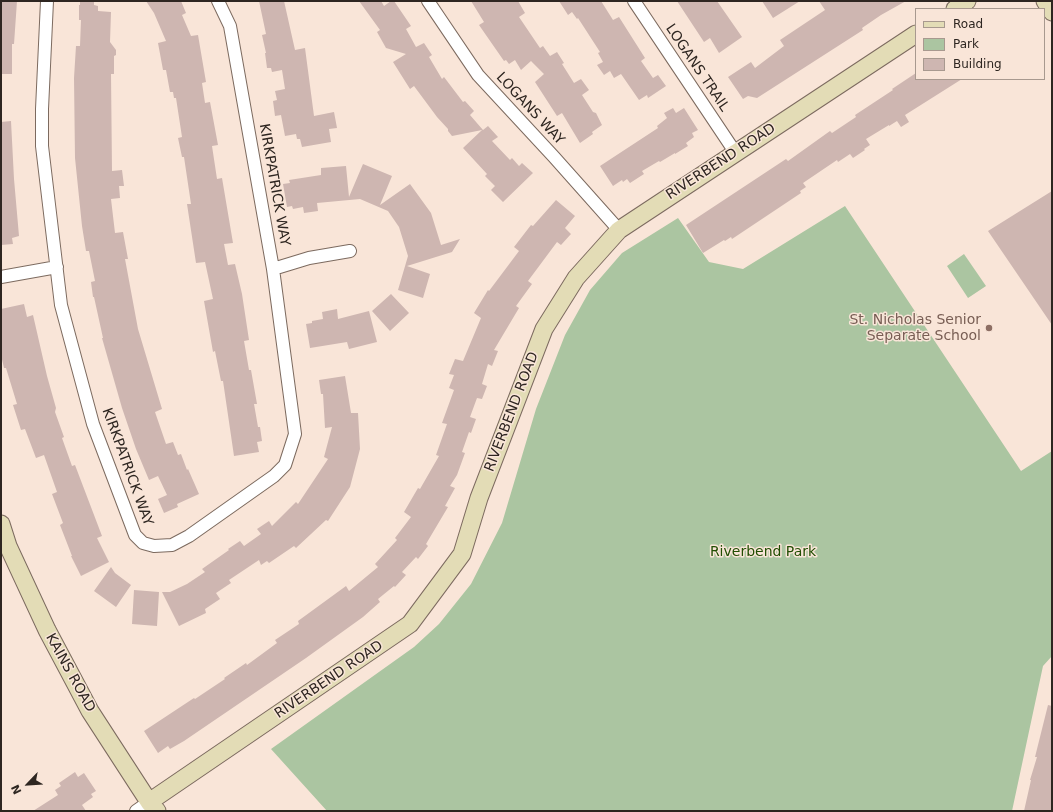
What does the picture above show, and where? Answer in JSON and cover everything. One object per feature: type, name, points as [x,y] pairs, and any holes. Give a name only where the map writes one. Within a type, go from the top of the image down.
[{"type":"street","name":"KIRKPATRICK WAY","points":[[47,1],[42,109],[42,146],[61,305],[93,424],[135,535],[143,542],[154,546],[172,545],[189,536],[274,476],[285,465],[295,434],[273,269],[230,26],[218,1]]},
{"type":"street","name":"LOGANS WAY","points":[[428,1],[478,75],[554,157],[618,230]]},
{"type":"street","name":"LOGANS TRAIL","points":[[634,1],[735,152]]},
{"type":"street","points":[[956,8],[967,1]]},
{"type":"street","points":[[1045,1],[1052,12]]},
{"type":"street","name":"RIVERBEND ROAD","points":[[147,808],[410,624],[462,554],[479,498],[544,329],[576,278],[618,230],[915,35]]},
{"type":"street","points":[[273,269],[309,258],[350,251]]},
{"type":"street","points":[[1,277],[57,267]]},
{"type":"street","name":"KAINS ROAD","points":[[1,524],[8,546],[46,630],[90,711],[147,808]]},
{"type":"green space","name":"Riverbend Park","points":[[845,206],[1021,471],[1052,451],[1052,656],[1043,666],[1012,811],[327,811],[271,749],[414,647],[439,624],[471,584],[502,523],[536,409],[565,335],[590,290],[622,253],[678,218],[709,262],[743,269]]},
{"type":"green space","points":[[964,254],[986,286],[968,298],[947,266]]},
{"type":"building","points":[[1,1],[17,1],[14,44],[12,44],[12,74],[1,74]]},
{"type":"building","points":[[80,1],[94,1],[94,5],[98,6],[98,11],[111,12],[110,42],[116,50],[116,55],[114,56],[114,74],[111,74],[112,171],[122,170],[124,186],[119,186],[120,198],[111,199],[115,233],[123,232],[128,259],[125,259],[138,329],[162,409],[155,412],[166,444],[173,442],[178,455],[181,454],[199,494],[177,504],[178,507],[164,513],[158,499],[167,495],[158,476],[149,480],[136,449],[122,408],[102,338],[93,297],[91,282],[95,281],[89,251],[86,251],[75,158],[74,78],[76,46],[80,46]]},
{"type":"building","points":[[146,1],[181,1],[186,13],[182,15],[191,36],[198,35],[206,82],[202,83],[205,103],[210,102],[218,145],[212,146],[217,179],[222,178],[233,243],[224,244],[228,265],[235,264],[242,294],[249,340],[244,341],[249,370],[251,370],[257,404],[254,404],[262,441],[257,442],[259,452],[234,456],[223,381],[221,381],[215,351],[213,352],[204,301],[213,299],[205,262],[196,263],[187,204],[191,204],[184,157],[182,157],[178,138],[182,137],[176,98],[174,98],[173,92],[170,92],[166,70],[163,70],[158,43],[166,41],[154,13]]},
{"type":"building","points":[[259,1],[284,1],[295,50],[305,48],[314,116],[334,112],[337,128],[329,129],[331,142],[302,147],[300,139],[297,139],[296,134],[285,136],[281,115],[275,116],[273,101],[277,100],[275,91],[285,89],[282,70],[272,72],[271,68],[267,68],[266,53],[262,35],[266,34]]},
{"type":"building","points":[[359,1],[381,1],[384,6],[391,1],[394,1],[411,26],[406,29],[416,47],[424,43],[432,55],[429,57],[442,79],[444,77],[463,102],[465,101],[474,111],[470,115],[483,130],[488,126],[498,137],[492,141],[510,160],[512,158],[519,166],[522,163],[533,173],[503,202],[491,190],[495,186],[485,176],[487,174],[463,148],[482,130],[452,136],[414,86],[410,89],[393,62],[406,54],[386,48],[377,32],[380,30]]},
{"type":"building","points":[[471,1],[518,1],[525,13],[519,17],[540,48],[543,46],[550,56],[557,52],[564,63],[562,64],[574,83],[581,79],[589,90],[582,95],[593,112],[596,113],[602,125],[592,132],[593,134],[580,143],[562,113],[557,116],[535,82],[544,74],[531,61],[521,70],[515,60],[509,64],[506,60],[504,61],[479,25],[484,22]]},
{"type":"building","points":[[559,1],[601,1],[613,20],[619,17],[645,58],[641,61],[653,78],[658,75],[666,86],[648,98],[647,95],[639,100],[621,74],[614,78],[610,71],[604,75],[597,65],[603,62],[598,53],[600,52],[578,18],[577,19],[572,12],[568,15]]},
{"type":"building","points":[[677,1],[717,1],[742,37],[719,53],[710,38],[704,42]]},
{"type":"building","points":[[762,1],[800,1],[773,18]]},
{"type":"building","points":[[819,1],[906,1],[881,15],[862,28],[863,30],[757,98],[748,96],[743,99],[728,77],[751,62],[755,68],[784,46],[780,40],[825,10]]},
{"type":"building","points":[[915,74],[915,80],[960,80],[905,115],[909,122],[901,127],[897,121],[866,139],[870,145],[864,149],[865,150],[853,158],[850,154],[838,162],[837,160],[803,183],[806,187],[800,191],[801,193],[732,239],[731,237],[725,241],[724,240],[703,253],[686,225],[786,159],[788,161],[830,131],[832,133],[856,117],[855,115],[893,90],[892,89]]},
{"type":"building","points":[[673,108],[676,113],[684,108],[698,130],[692,133],[694,137],[686,143],[688,146],[642,171],[644,174],[630,183],[627,179],[623,182],[622,180],[613,186],[600,166],[658,128],[657,126],[667,118],[664,113]]},
{"type":"building","points":[[11,121],[19,236],[12,238],[13,244],[1,245],[1,122]]},
{"type":"building","points":[[363,164],[392,176],[380,205],[410,184],[431,213],[441,245],[460,239],[452,252],[407,266],[430,274],[423,298],[398,290],[408,256],[399,227],[388,211],[360,199],[317,203],[318,211],[304,213],[303,207],[293,209],[292,206],[287,207],[283,184],[290,183],[289,180],[321,175],[321,168],[346,166],[349,197]]},
{"type":"building","points":[[1052,191],[1052,325],[988,231]]},
{"type":"building","points":[[556,200],[575,216],[565,228],[571,234],[561,245],[557,242],[528,281],[532,284],[516,306],[519,308],[494,350],[498,351],[492,366],[488,364],[482,384],[487,386],[482,399],[477,398],[470,417],[476,419],[471,433],[469,432],[462,452],[465,453],[457,475],[450,486],[455,488],[445,506],[448,507],[426,544],[428,546],[418,559],[416,557],[402,572],[406,575],[395,587],[394,586],[378,599],[380,602],[363,617],[306,658],[184,741],[170,749],[168,746],[158,753],[144,731],[225,679],[224,678],[246,663],[247,665],[277,643],[275,640],[299,624],[298,621],[346,586],[349,591],[378,567],[375,564],[397,540],[395,538],[411,517],[404,512],[418,488],[420,489],[439,456],[436,455],[447,424],[442,423],[454,390],[449,388],[454,375],[449,374],[455,359],[463,361],[481,318],[474,313],[488,290],[489,291],[519,251],[514,247],[531,225],[533,226]]},
{"type":"building","points":[[391,294],[409,313],[390,331],[372,311]]},
{"type":"building","points":[[24,304],[27,317],[33,315],[56,408],[55,412],[64,437],[62,438],[72,466],[75,465],[102,536],[97,538],[109,562],[81,576],[71,556],[60,525],[63,523],[52,494],[57,492],[44,455],[36,458],[25,429],[21,430],[13,405],[17,404],[1,355],[1,309]]},
{"type":"building","points":[[337,309],[338,319],[369,311],[377,342],[349,349],[347,342],[310,348],[306,324],[323,319],[322,312]]},
{"type":"building","points":[[345,376],[351,413],[358,413],[360,449],[350,487],[328,521],[326,520],[296,548],[294,546],[269,563],[267,561],[261,565],[259,560],[229,580],[231,583],[216,593],[220,599],[205,609],[206,613],[179,626],[162,592],[170,592],[187,584],[205,572],[202,569],[229,550],[228,549],[240,541],[244,546],[261,534],[257,529],[269,521],[272,526],[296,502],[298,504],[328,459],[324,457],[332,427],[325,428],[323,394],[321,394],[319,380]]},
{"type":"building","points":[[111,567],[115,573],[131,585],[116,607],[94,591]]},
{"type":"building","points":[[134,590],[159,592],[157,626],[132,624]]},
{"type":"building","points":[[1048,705],[1052,706],[1052,811],[1024,811],[1030,780],[1037,757],[1035,757]]},
{"type":"building","points":[[75,772],[78,777],[84,773],[96,791],[91,794],[93,797],[82,805],[86,811],[33,811],[58,795],[55,790],[61,786],[59,783]]},
{"type":"place","name":"St. Nicholas Senior Separate School","points":[[989,328]]}]
